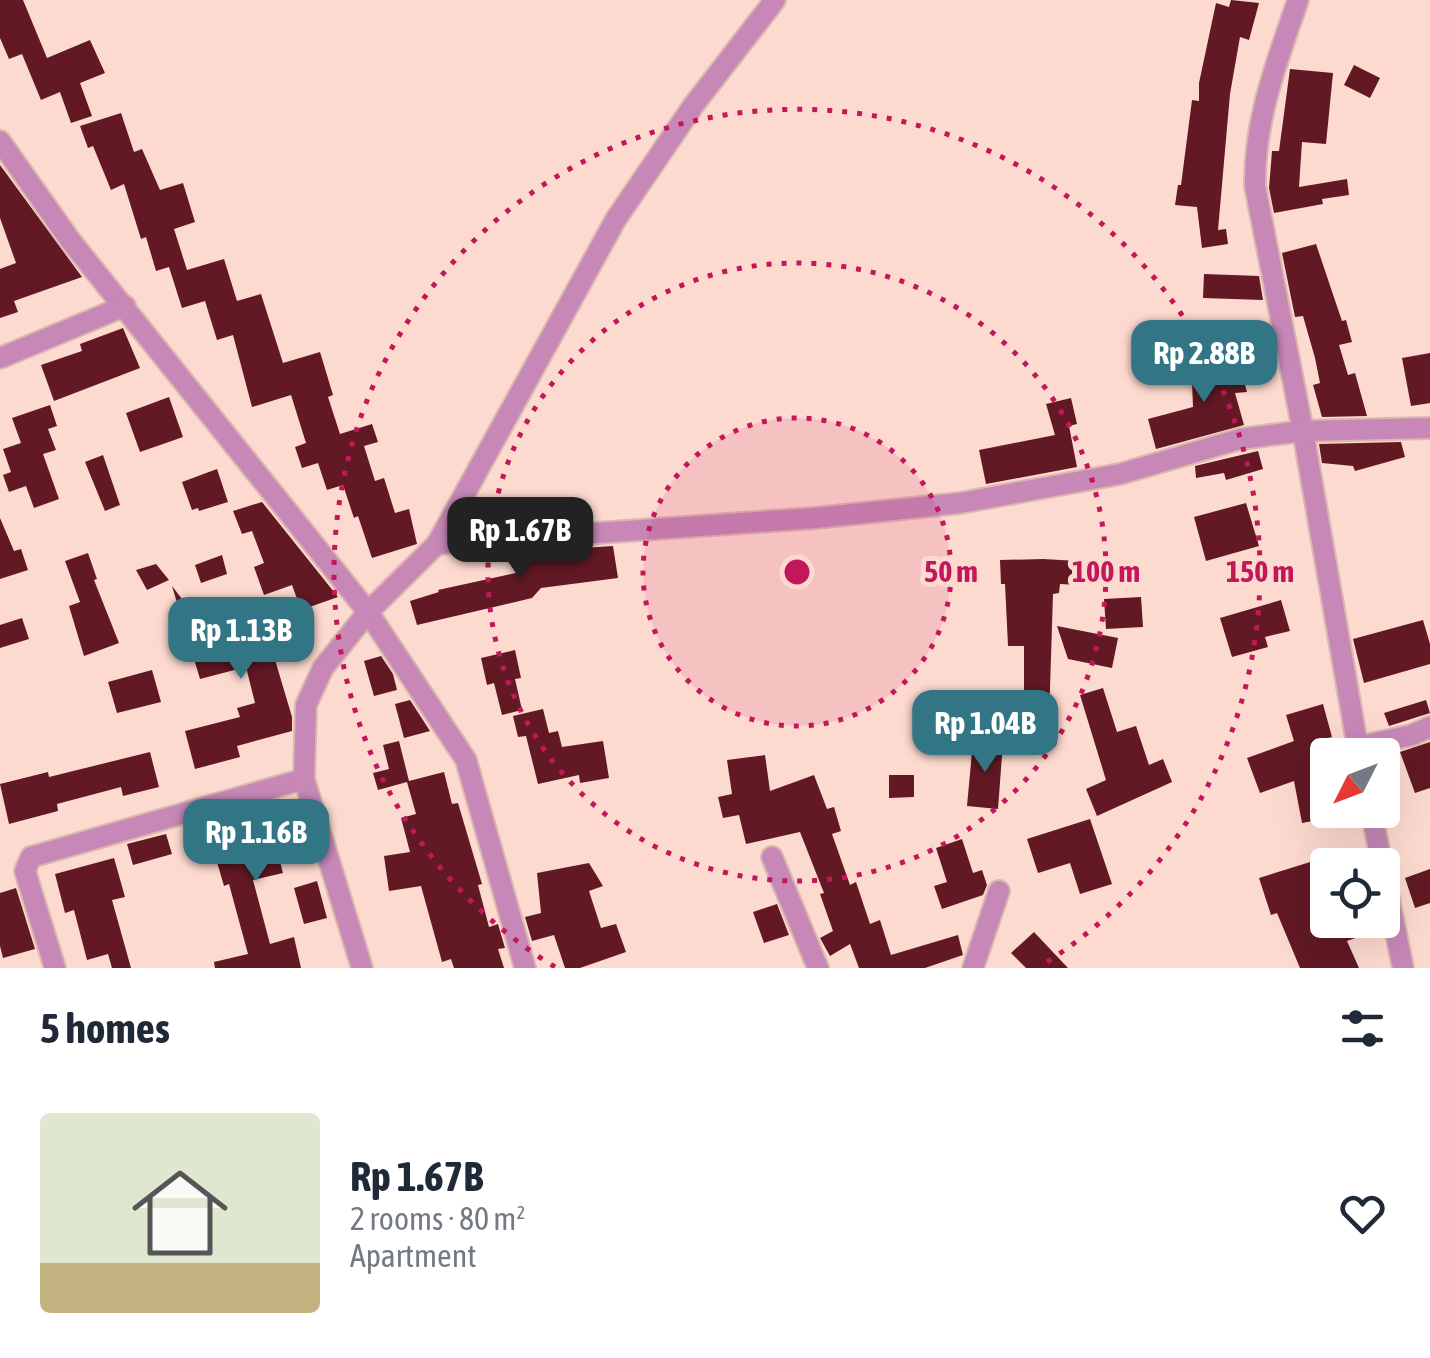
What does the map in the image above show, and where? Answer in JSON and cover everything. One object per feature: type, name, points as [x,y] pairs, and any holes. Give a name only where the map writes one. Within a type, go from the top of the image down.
[{"type":"street","points":[[362,968],[304,779],[306,705],[323,668],[368,612],[437,544],[616,219],[693,106],[776,0]]},
{"type":"street","points":[[1298,0],[1265,95],[1254,170],[1260,224],[1303,430],[1356,738]]},
{"type":"street","points":[[0,141],[70,240],[368,612],[466,760],[525,968]]},
{"type":"street","points":[[0,358],[124,306]]},
{"type":"street","points":[[437,544],[816,518],[960,502],[1120,474],[1240,439],[1303,430],[1430,428]]},
{"type":"street","points":[[1397,738],[1430,727]]},
{"type":"street","points":[[55,968],[24,871],[31,857],[304,779]]},
{"type":"street","points":[[1375,828],[1403,968]]},
{"type":"street","points":[[772,858],[818,968]]},
{"type":"street","points":[[952,968],[974,966],[999,890]]},
{"type":"building","points":[[0,0],[23,0],[47,58],[90,40],[105,73],[80,83],[92,116],[71,123],[60,92],[41,100],[22,54],[9,59],[0,38]]},
{"type":"building","points":[[1231,0],[1259,3],[1249,40],[1240,37],[1230,94],[1218,230],[1226,229],[1228,244],[1202,248],[1197,207],[1175,205],[1192,100],[1199,101],[1199,83],[1216,3],[1229,7]]},
{"type":"building","points":[[1354,65],[1380,78],[1370,98],[1344,85]]},
{"type":"building","points":[[1290,69],[1333,73],[1326,144],[1302,142],[1299,187],[1347,179],[1349,195],[1274,213],[1269,188],[1272,151],[1279,151]]},
{"type":"building","points":[[121,113],[134,152],[142,149],[160,190],[183,183],[195,222],[174,229],[187,270],[224,259],[237,301],[261,294],[283,363],[320,352],[340,434],[372,424],[378,442],[364,446],[375,481],[384,478],[395,513],[409,509],[417,544],[372,558],[343,485],[327,490],[318,463],[302,468],[295,447],[306,443],[291,395],[252,407],[233,335],[217,340],[205,301],[182,308],[169,267],[156,271],[146,237],[141,239],[124,184],[111,190],[80,126]]},
{"type":"building","points":[[0,165],[82,277],[14,301],[18,312],[0,318],[0,269],[16,263],[0,218]]},
{"type":"building","points":[[1316,244],[1342,321],[1346,320],[1352,342],[1339,345],[1348,375],[1355,373],[1367,416],[1322,417],[1313,385],[1320,383],[1315,358],[1303,316],[1295,317],[1282,253]]},
{"type":"building","points":[[1204,274],[1259,276],[1263,300],[1203,298]]},
{"type":"building","points":[[123,328],[140,368],[54,401],[41,365],[82,351],[80,344]]},
{"type":"building","points":[[1430,353],[1430,403],[1411,406],[1402,358]]},
{"type":"building","points":[[1191,357],[1239,363],[1247,392],[1235,393],[1244,425],[1156,449],[1148,419],[1193,407]]},
{"type":"building","points":[[169,397],[183,437],[140,452],[126,413]]},
{"type":"building","points":[[1071,398],[1077,424],[1069,426],[1077,467],[986,484],[979,450],[1055,435],[1046,404]]},
{"type":"building","points":[[50,405],[57,426],[48,429],[56,450],[43,454],[59,499],[34,508],[26,486],[9,492],[3,475],[11,472],[3,449],[21,443],[12,418]]},
{"type":"building","points":[[1401,442],[1405,457],[1355,471],[1353,466],[1322,463],[1319,444]]},
{"type":"building","points":[[1258,451],[1263,469],[1226,480],[1224,473],[1196,478],[1195,466]]},
{"type":"building","points":[[103,455],[120,505],[105,511],[85,462]]},
{"type":"building","points":[[217,469],[228,502],[192,510],[182,482]]},
{"type":"building","points":[[262,502],[338,597],[301,610],[292,585],[264,595],[254,567],[264,563],[252,531],[242,534],[233,511]]},
{"type":"building","points":[[1246,503],[1259,546],[1206,561],[1194,517]]},
{"type":"building","points":[[0,518],[14,551],[21,549],[28,570],[0,579]]},
{"type":"building","points":[[613,546],[618,578],[541,588],[532,598],[417,625],[410,601],[438,590],[525,571],[521,552]]},
{"type":"building","points":[[88,553],[97,579],[94,580],[119,643],[84,656],[69,606],[80,602],[65,561]]},
{"type":"building","points":[[222,555],[227,574],[201,583],[195,565]]},
{"type":"building","points":[[1000,560],[1078,561],[1077,585],[1060,584],[1059,593],[1053,594],[1049,720],[1004,719],[1005,694],[1024,694],[1024,646],[1008,646]]},
{"type":"building","points":[[156,564],[169,580],[147,590],[136,570]]},
{"type":"building","points":[[172,586],[228,659],[213,617],[237,610],[244,637],[300,617],[309,640],[273,653],[292,717],[292,731],[237,746],[240,757],[195,769],[185,731],[240,717],[237,708],[255,703],[246,667],[200,679]]},
{"type":"building","points":[[1141,597],[1143,627],[1106,629],[1104,599]]},
{"type":"building","points":[[1281,600],[1290,631],[1265,637],[1268,647],[1232,657],[1220,618]]},
{"type":"building","points":[[22,618],[29,639],[0,648],[0,625]]},
{"type":"building","points":[[1423,620],[1430,644],[1430,664],[1364,683],[1353,639]]},
{"type":"building","points":[[1057,626],[1118,638],[1112,668],[1068,659]]},
{"type":"building","points":[[515,650],[521,678],[515,679],[522,710],[502,715],[494,683],[487,685],[481,658]]},
{"type":"building","points":[[381,656],[393,674],[397,690],[374,696],[364,661]]},
{"type":"building","points":[[152,670],[161,702],[117,713],[108,682]]},
{"type":"building","points":[[1103,688],[1117,732],[1136,726],[1149,765],[1163,759],[1172,782],[1097,816],[1086,789],[1106,780],[1080,695]]},
{"type":"building","points":[[410,700],[430,731],[404,738],[395,704]]},
{"type":"building","points":[[1426,700],[1430,713],[1389,726],[1384,713]]},
{"type":"building","points":[[1323,704],[1332,737],[1310,738],[1310,821],[1302,823],[1294,781],[1260,793],[1247,758],[1294,741],[1286,715]]},
{"type":"building","points":[[543,709],[549,733],[558,731],[562,747],[603,741],[609,778],[580,783],[579,775],[538,784],[526,736],[518,737],[513,716]]},
{"type":"building","points":[[399,741],[409,781],[444,772],[452,804],[458,803],[482,884],[478,885],[489,927],[498,924],[505,948],[498,949],[504,968],[454,968],[451,959],[442,962],[421,886],[389,891],[384,856],[410,852],[401,818],[416,814],[407,782],[378,790],[373,773],[389,769],[383,745]]},
{"type":"building","points":[[973,741],[1003,742],[998,809],[967,806]]},
{"type":"building","points":[[1430,742],[1430,788],[1415,793],[1400,752]]},
{"type":"building","points":[[150,752],[159,787],[123,796],[121,787],[57,804],[58,811],[9,824],[0,784],[48,772],[49,777]]},
{"type":"building","points":[[765,755],[770,791],[814,775],[827,809],[834,807],[841,831],[832,834],[850,885],[856,882],[870,924],[880,920],[891,955],[958,935],[963,955],[925,968],[859,968],[850,944],[830,956],[820,938],[833,931],[820,894],[824,893],[800,832],[746,844],[739,815],[723,818],[718,797],[732,794],[727,760]]},
{"type":"building","points":[[889,775],[914,775],[914,797],[889,798]]},
{"type":"building","points":[[263,805],[265,812],[292,805],[299,832],[274,838],[283,873],[253,880],[270,944],[294,937],[301,968],[215,968],[214,962],[248,954],[229,884],[224,886],[215,855],[235,849],[226,816]]},
{"type":"building","points":[[1090,819],[1112,884],[1080,894],[1070,863],[1038,873],[1027,839]]},
{"type":"building","points":[[166,834],[172,854],[133,865],[127,844]]},
{"type":"building","points":[[962,839],[973,873],[982,870],[987,885],[983,895],[942,909],[934,886],[947,882],[936,848]]},
{"type":"building","points":[[114,858],[125,897],[112,900],[131,968],[112,968],[108,954],[87,960],[74,910],[65,913],[55,874]]},
{"type":"building","points":[[1310,862],[1310,938],[1355,938],[1347,941],[1359,968],[1300,968],[1277,913],[1271,915],[1259,878]]},
{"type":"building","points":[[589,863],[603,886],[589,891],[601,928],[616,924],[626,952],[580,968],[565,968],[554,935],[532,941],[525,917],[541,913],[537,873]]},
{"type":"building","points":[[1430,869],[1430,903],[1415,908],[1405,878]]},
{"type":"building","points":[[317,881],[327,918],[304,924],[294,888]]},
{"type":"building","points":[[16,888],[35,949],[3,958],[0,893]]},
{"type":"building","points":[[777,904],[789,935],[764,943],[753,912]]},
{"type":"building","points":[[1034,932],[1068,968],[1026,968],[1011,953]]}]
